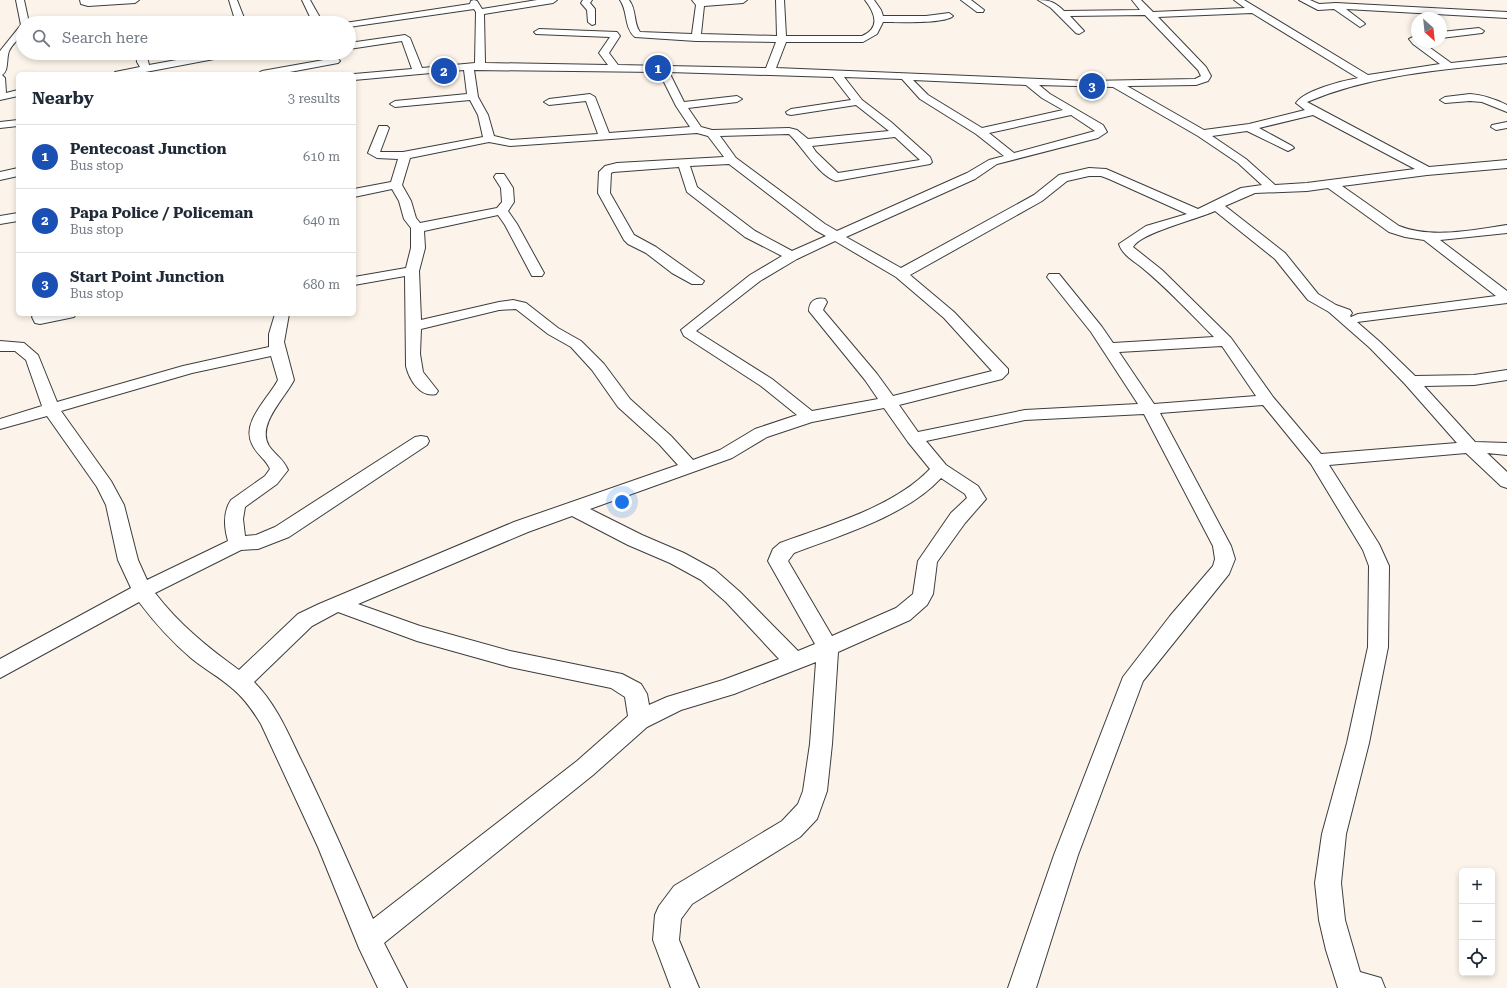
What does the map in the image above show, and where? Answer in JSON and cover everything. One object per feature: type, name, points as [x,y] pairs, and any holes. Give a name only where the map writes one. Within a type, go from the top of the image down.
[{"type":"street","points":[[20,0],[23,16]]},
{"type":"street","points":[[84,0],[84,2],[88,3],[135,0]]},
{"type":"street","points":[[233,0],[239,16]]},
{"type":"street","points":[[306,0],[314,16]]},
{"type":"street","points":[[356,23],[476,6],[553,0]]},
{"type":"street","points":[[588,0],[585,3],[591,9],[592,22]]},
{"type":"street","points":[[624,0],[631,10],[634,33]]},
{"type":"street","points":[[696,38],[699,22],[698,2],[743,0]]},
{"type":"street","points":[[770,72],[782,40],[780,0]]},
{"type":"street","points":[[539,32],[616,35],[634,33],[696,38],[782,40],[863,39],[870,37],[880,24],[880,19],[873,3],[870,0]]},
{"type":"street","points":[[965,0],[980,10]]},
{"type":"street","points":[[1042,0],[1051,4],[1063,14],[1079,31]]},
{"type":"street","points":[[356,77],[480,66],[613,67],[1030,83],[1116,84],[1196,82],[1204,79],[1206,76],[1203,69],[1136,0]]},
{"type":"street","points":[[1238,0],[1252,10],[1367,79]]},
{"type":"street","points":[[1303,0],[1318,7],[1336,6],[1507,14]]},
{"type":"street","points":[[1430,10],[1431,0]]},
{"type":"street","points":[[476,6],[480,66]]},
{"type":"street","points":[[1336,6],[1360,24]]},
{"type":"street","points":[[1063,14],[1252,10]]},
{"type":"street","points":[[880,19],[926,20],[949,16]]},
{"type":"street","points":[[1447,34],[1479,31]]},
{"type":"street","points":[[613,67],[613,64],[604,53],[616,35]]},
{"type":"street","points":[[0,73],[4,52],[16,36]]},
{"type":"street","points":[[356,45],[405,38],[418,71]]},
{"type":"street","points":[[1424,48],[1447,65]]},
{"type":"street","points":[[142,60],[146,69]]},
{"type":"street","points":[[130,72],[193,60]]},
{"type":"street","points":[[1427,171],[1314,111],[1301,102],[1313,95],[1367,79],[1447,65],[1507,60]]},
{"type":"street","points":[[273,72],[336,61]]},
{"type":"street","points":[[468,66],[473,97],[483,115],[489,140]]},
{"type":"street","points":[[240,682],[305,620],[337,604],[521,527],[726,454],[761,433],[809,417],[889,402],[996,376],[1000,373],[1000,369],[949,315],[901,274],[820,227],[732,160],[681,106],[662,69]]},
{"type":"street","points":[[383,128],[374,154],[405,156],[412,153],[497,139],[510,143],[705,132],[789,131],[793,132],[832,175],[836,177],[926,162],[926,159],[858,102],[837,75]]},
{"type":"street","points":[[0,78],[0,97],[16,93]]},
{"type":"street","points":[[906,78],[924,97],[980,132],[1011,156]]},
{"type":"street","points":[[809,417],[779,390],[688,332],[755,278],[792,256],[971,176],[993,162],[1011,156],[1094,136],[1101,132],[1099,128],[1046,96],[1030,83]]},
{"type":"street","points":[[1116,84],[1202,134],[1242,161],[1271,187]]},
{"type":"street","points":[[1445,100],[1477,96],[1504,104]]},
{"type":"street","points":[[395,104],[473,97]]},
{"type":"street","points":[[549,102],[590,97],[602,131],[607,137]]},
{"type":"street","points":[[681,106],[737,99]]},
{"type":"street","points":[[791,112],[858,102]]},
{"type":"street","points":[[1202,134],[1249,127],[1314,111]]},
{"type":"street","points":[[980,132],[1071,112]]},
{"type":"street","points":[[0,125],[16,123]]},
{"type":"street","points":[[1249,127],[1288,148]]},
{"type":"street","points":[[804,143],[897,134]]},
{"type":"street","points":[[405,156],[396,185],[405,201],[410,220],[417,228],[418,248],[412,271],[411,283],[414,294],[413,356],[415,373],[430,391]]},
{"type":"street","points":[[696,281],[677,270],[651,250],[633,241],[624,230],[604,193],[605,172],[609,169],[732,160]]},
{"type":"street","points":[[684,164],[692,189],[750,234],[792,256]]},
{"type":"street","points":[[1358,987],[1339,950],[1332,920],[1328,883],[1334,834],[1358,743],[1378,647],[1379,566],[1372,549],[1317,460],[1267,400],[1226,341],[1157,273],[1127,248],[1126,244],[1129,240],[1151,229],[1198,214],[1245,191],[1271,187],[1297,187],[1330,184],[1427,171],[1507,164]]},
{"type":"street","points":[[0,176],[16,172]]},
{"type":"street","points":[[901,274],[1038,198],[1063,178],[1089,172],[1102,172],[1198,214]]},
{"type":"street","points":[[417,228],[501,211],[508,202],[507,188],[500,177]]},
{"type":"street","points":[[1330,184],[1398,232],[1427,236],[1507,229]]},
{"type":"street","points":[[356,193],[396,185]]},
{"type":"street","points":[[1217,206],[1280,257],[1312,298],[1335,311],[1375,345],[1470,447],[1507,482]]},
{"type":"street","points":[[501,211],[510,224],[537,273]]},
{"type":"street","points":[[0,220],[16,217]]},
{"type":"street","points":[[1427,236],[1507,299]]},
{"type":"street","points":[[356,281],[412,271]]},
{"type":"street","points":[[1022,988],[1066,855],[1134,677],[1177,622],[1222,569],[1225,559],[1222,546],[1149,409],[1110,348],[1054,278]]},
{"type":"street","points":[[1335,311],[1358,318],[1507,299]]},
{"type":"street","points":[[368,939],[585,768],[640,720],[675,703],[726,688],[828,648],[903,614],[917,604],[924,595],[925,569],[928,561],[958,518],[977,499],[972,490],[940,468],[914,438],[871,377],[816,311],[815,309],[820,302]]},
{"type":"street","points":[[414,326],[499,306],[513,304],[522,306],[553,331],[576,344],[598,367],[624,403],[665,440],[689,466]]},
{"type":"street","points":[[41,316],[40,320],[59,316]]},
{"type":"street","points":[[238,544],[235,529],[234,509],[237,504],[271,480],[279,470],[276,461],[261,448],[256,432],[262,418],[277,398],[286,380],[276,350],[275,338],[281,316]]},
{"type":"street","points":[[1358,318],[1368,327],[1375,345]]},
{"type":"street","points":[[1110,348],[1226,341]]},
{"type":"street","points":[[0,346],[19,346],[33,358],[52,409],[105,485],[115,506],[128,560],[142,591],[164,620],[200,653],[240,682],[257,699],[270,719],[328,845],[388,986]]},
{"type":"street","points":[[0,424],[189,369],[276,350]]},
{"type":"street","points":[[1411,382],[1474,380],[1507,375]]},
{"type":"street","points":[[914,438],[1025,416],[1050,413],[1149,409],[1267,400]]},
{"type":"street","points":[[0,669],[142,591],[238,544],[258,542],[282,532],[421,441]]},
{"type":"street","points":[[1317,460],[1470,447],[1507,449]]},
{"type":"street","points":[[685,988],[666,940],[668,915],[683,895],[791,829],[808,812],[815,791],[821,744],[828,648],[778,562],[780,554],[787,548],[843,527],[883,509],[918,489],[936,474],[940,468]]},
{"type":"street","points":[[573,508],[635,540],[677,558],[708,575],[733,597],[795,662]]},
{"type":"street","points":[[337,604],[417,633],[510,659],[614,680],[629,686],[638,696],[640,720]]},
{"type":"place","name":"Pentecoast Junction","points":[[658,68]]},
{"type":"place","name":"Papa Police / Policeman","points":[[444,71]]},
{"type":"place","name":"Start Point Junction","points":[[1092,86]]}]
